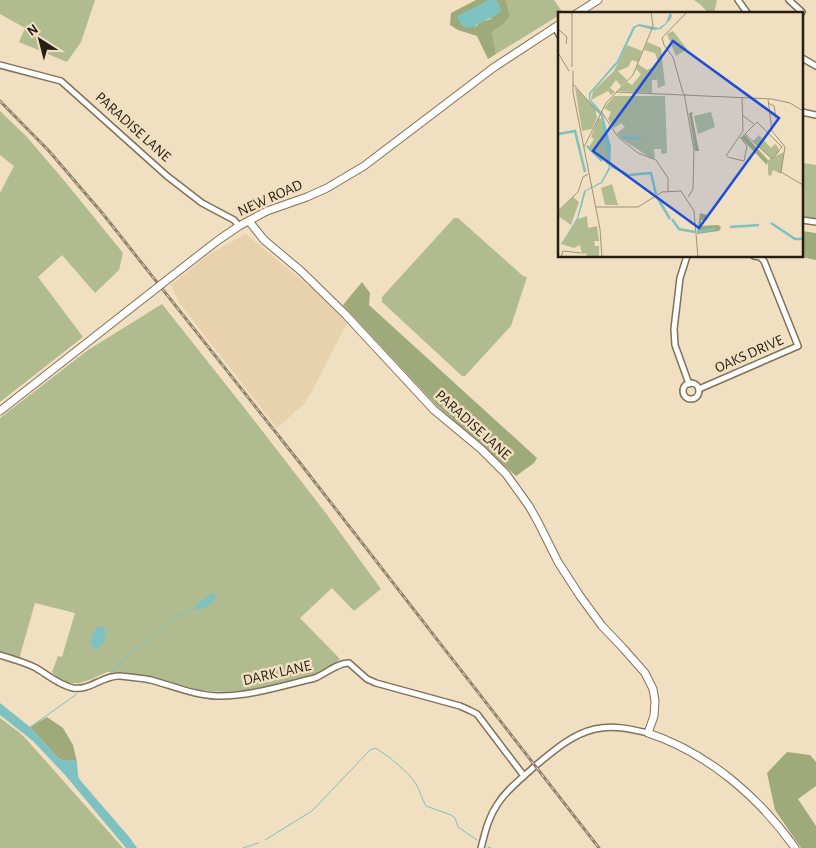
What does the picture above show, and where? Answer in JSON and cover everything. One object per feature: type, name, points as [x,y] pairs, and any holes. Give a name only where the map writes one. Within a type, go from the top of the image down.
[{"type":"street","points":[[579,12],[598,0]]},
{"type":"street","points":[[738,0],[747,12]]},
{"type":"street","points":[[789,0],[802,12]]},
{"type":"street","name":"NEW ROAD","points":[[0,411],[217,241],[239,226],[267,212],[327,188],[364,166],[493,68],[557,26]]},
{"type":"street","points":[[804,59],[816,66]]},
{"type":"street","name":"PARADISE LANE","points":[[0,66],[61,81],[167,176],[202,203],[234,220],[239,226]]},
{"type":"street","name":"PARADISE LANE","points":[[249,221],[264,240],[324,292],[434,410],[506,474],[529,506],[558,562],[580,596],[602,626],[645,673],[653,689],[655,701],[654,716],[648,733]]},
{"type":"street","points":[[687,258],[680,278],[674,329],[675,345],[689,384]]},
{"type":"street","name":"OAKS DRIVE","points":[[699,389],[798,346],[764,261],[761,258]]},
{"type":"street","points":[[689,384],[694,384],[699,389],[697,397],[693,399],[687,398],[684,395],[685,387],[689,384]]},
{"type":"street","name":"DARK LANE","points":[[0,655],[34,667],[63,685],[74,688],[81,688],[112,676],[120,676],[150,680],[177,689],[218,696],[249,693],[315,678],[341,664],[349,663],[367,679],[376,683],[460,706],[477,714],[524,776]]},
{"type":"street","points":[[480,848],[488,823],[497,805],[509,789],[524,776],[574,737],[594,729],[623,727],[648,733],[669,741],[697,756],[731,780],[762,807],[795,848]]},
{"type":"shaded area","points":[[246,234],[316,292],[347,323],[303,405],[277,428],[180,304],[171,285],[211,253]]},
{"type":"green space","points":[[0,0],[95,0],[81,42],[67,62],[19,42],[25,28],[0,14]]},
{"type":"green space","points":[[476,0],[489,0],[472,9],[475,27],[481,22],[491,19],[499,4],[495,0],[506,0],[510,16],[505,23],[492,32],[496,54],[488,59],[477,36],[458,30],[450,25],[451,13]]},
{"type":"green space","points":[[506,0],[554,0],[562,12],[558,12],[558,16],[496,54],[492,32],[505,23],[510,16]]},
{"type":"green space","points":[[694,0],[717,0],[714,12],[707,12]]},
{"type":"green space","points":[[0,111],[27,137],[123,253],[119,270],[95,293],[62,255],[38,277],[83,337],[0,402],[0,193],[14,166],[0,155]]},
{"type":"green space","points":[[804,163],[816,165],[816,219],[804,216]]},
{"type":"green space","points":[[454,218],[458,218],[523,276],[527,277],[511,326],[465,376],[462,376],[382,302],[382,297]]},
{"type":"green space","points":[[804,231],[816,233],[816,260],[804,258]]},
{"type":"green space","points":[[362,282],[370,293],[369,305],[537,458],[534,463],[516,476],[436,405],[343,305]]},
{"type":"green space","points":[[162,304],[325,512],[381,589],[354,611],[332,588],[300,618],[340,659],[325,671],[262,688],[226,692],[199,690],[123,672],[107,672],[80,683],[66,682],[59,679],[52,672],[58,656],[62,657],[75,613],[35,603],[19,659],[0,652],[0,418],[88,350]]},
{"type":"green space","points":[[47,717],[63,728],[73,745],[77,762],[59,759],[30,727]]},
{"type":"green space","points":[[0,718],[27,740],[123,848],[0,848]]},
{"type":"green space","points":[[787,752],[810,755],[816,762],[816,786],[798,799],[816,826],[816,848],[801,848],[775,810],[767,773]]},
{"type":"water","points":[[489,0],[495,0],[499,4],[501,11],[499,13],[472,27],[462,26],[457,16]]},
{"type":"water","points":[[213,593],[216,598],[207,606],[202,609],[194,607],[203,599]]},
{"type":"water","points":[[101,626],[106,632],[105,639],[95,650],[90,643],[94,631],[97,627]]},
{"type":"water","points":[[0,703],[30,727],[59,759],[77,762],[80,780],[137,848],[126,848],[65,775],[33,741],[0,715]]},
{"type":"waterway","points":[[93,681],[111,673],[135,650],[178,616],[195,608]]},
{"type":"waterway","points":[[29,728],[77,694]]},
{"type":"waterway","points":[[265,840],[312,811],[370,750],[375,748],[403,769],[413,780],[426,806],[451,815],[455,818],[458,827],[477,840]]},
{"type":"waterway","points":[[243,848],[258,843]]},
{"type":"railway","points":[[0,101],[49,151],[103,214],[300,463],[599,848]]}]
